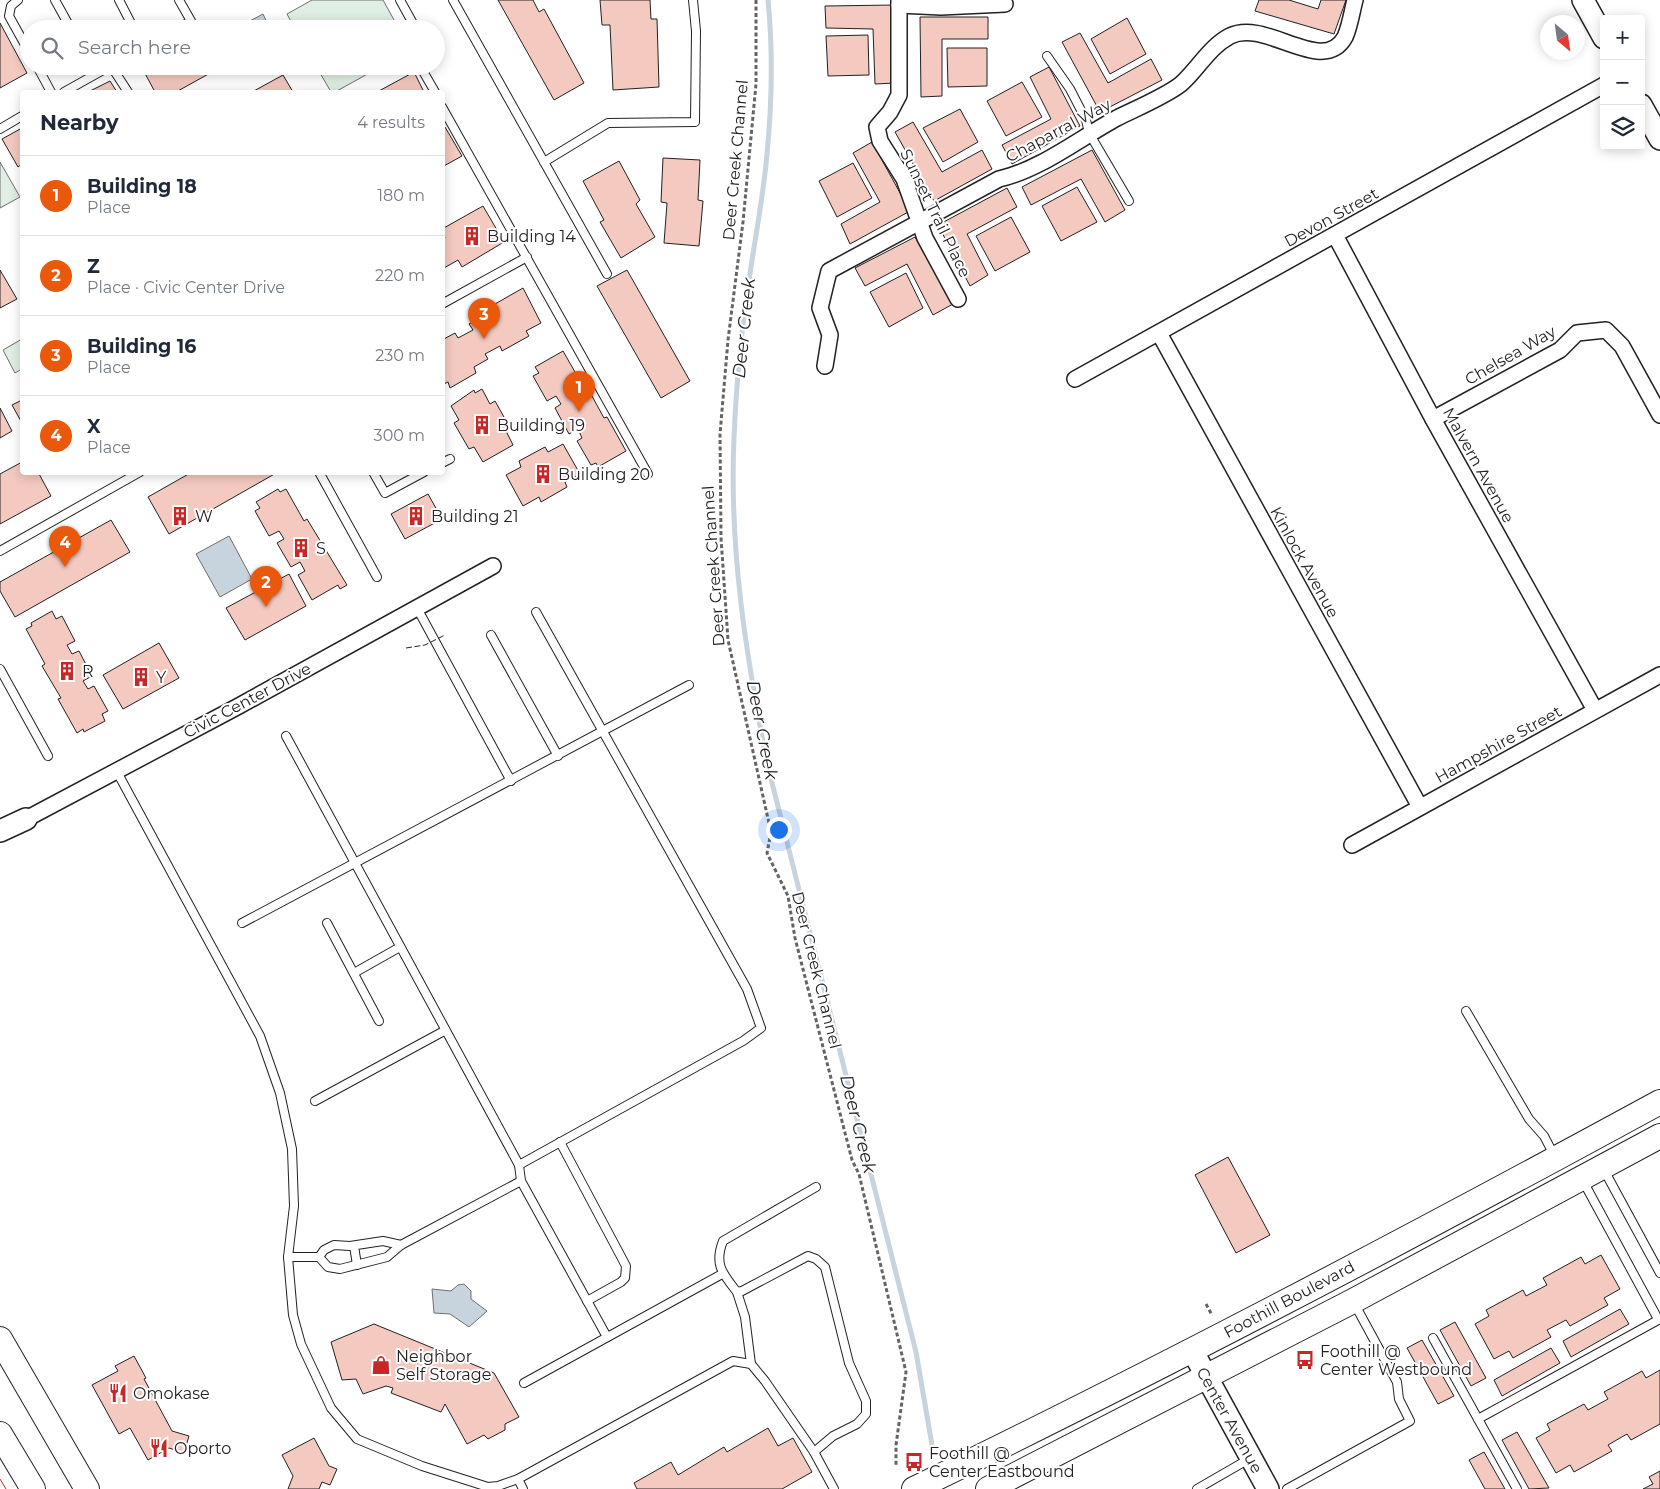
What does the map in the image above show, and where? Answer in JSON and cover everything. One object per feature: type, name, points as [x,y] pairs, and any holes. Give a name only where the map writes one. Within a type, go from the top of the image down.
[{"type":"main road","name":"Foothill Boulevard","points":[[914,1489],[1192,1350],[1660,1102]]},
{"type":"main road","name":"Foothill Boulevard","points":[[988,1489],[1354,1301],[1660,1136]]},
{"type":"main road","points":[[0,1339],[87,1489]]},
{"type":"main road","points":[[0,1434],[33,1489]]},
{"type":"street","name":"Chaparral Way","points":[[826,366],[830,335],[820,308],[829,271],[999,179],[1019,174],[1089,133],[1180,85],[1214,48],[1230,36],[1250,31],[1319,53],[1334,49],[1345,37],[1356,0]]},
{"type":"street","points":[[1583,0],[1600,31]]},
{"type":"street","points":[[899,3],[941,7],[1005,4]]},
{"type":"street","name":"Sunset Trail Place","points":[[899,3],[898,95],[890,112],[877,127],[880,141],[904,179],[925,238],[958,299]]},
{"type":"street","name":"Devon Street","points":[[1075,379],[1600,87]]},
{"type":"street","points":[[1645,112],[1660,139]]},
{"type":"street","name":"Malvern Avenue","points":[[1335,235],[1433,419],[1595,710]]},
{"type":"street","name":"Chelsea Way","points":[[1433,419],[1560,350],[1577,333],[1606,330],[1622,346],[1660,415]]},
{"type":"street","name":"Kinlock Avenue","points":[[1159,334],[1420,807]]},
{"type":"street","name":"Civic Center Drive","points":[[0,831],[236,707],[493,566]]},
{"type":"street","name":"Hampshire Street","points":[[1352,845],[1660,674]]},
{"type":"street","name":"Center Avenue","points":[[1192,1350],[1268,1489]]},
{"type":"lane","points":[[18,0],[11,6],[9,16],[20,36]]},
{"type":"lane","points":[[55,0],[66,20]]},
{"type":"lane","points":[[118,0],[129,20]]},
{"type":"lane","points":[[179,0],[190,20]]},
{"type":"lane","points":[[400,0],[411,20]]},
{"type":"lane","points":[[453,0],[607,274]]},
{"type":"lane","points":[[544,162],[608,123],[695,122],[696,32],[693,0]]},
{"type":"lane","points":[[1047,56],[1070,89],[1086,120],[1089,133],[1128,201]]},
{"type":"lane","points":[[41,75],[50,90]]},
{"type":"lane","points":[[68,90],[95,75]]},
{"type":"lane","points":[[117,75],[127,90]]},
{"type":"lane","points":[[425,75],[434,90]]},
{"type":"lane","points":[[445,113],[648,474]]},
{"type":"lane","points":[[0,129],[20,117]]},
{"type":"lane","points":[[445,302],[527,258]]},
{"type":"lane","points":[[0,551],[135,475]]},
{"type":"lane","points":[[321,475],[377,576]]},
{"type":"lane","points":[[374,475],[384,493],[418,475]]},
{"type":"lane","points":[[417,608],[511,781]]},
{"type":"lane","points":[[518,1165],[743,1041],[761,1028],[747,989],[536,612]]},
{"type":"lane","points":[[492,635],[558,756]]},
{"type":"lane","points":[[0,668],[48,756]]},
{"type":"lane","points":[[242,923],[689,685]]},
{"type":"lane","points":[[286,736],[518,1165],[521,1181],[607,1337]]},
{"type":"lane","points":[[116,770],[263,1044],[280,1094],[292,1149],[294,1206],[288,1258],[293,1315],[301,1344],[332,1408],[357,1439],[422,1466],[475,1484],[488,1487],[498,1486],[518,1479],[733,1361],[751,1364]]},
{"type":"lane","points":[[327,923],[379,1020]]},
{"type":"lane","points":[[354,973],[400,947]]},
{"type":"lane","points":[[1466,1010],[1529,1118],[1544,1136],[1556,1158]]},
{"type":"lane","points":[[315,1101],[444,1031]]},
{"type":"lane","points":[[560,1142],[626,1266],[624,1278],[621,1282],[587,1301]]},
{"type":"lane","points":[[1603,1168],[1660,1274]]},
{"type":"lane","points":[[1478,1418],[1659,1319],[1582,1179]]},
{"type":"lane","points":[[288,1258],[319,1257],[328,1266],[340,1269],[387,1257],[401,1245],[521,1181]]},
{"type":"lane","points":[[816,1186],[723,1241],[718,1255],[722,1274],[736,1292],[745,1317],[751,1364],[814,1452],[834,1489]]},
{"type":"lane","points":[[319,1257],[324,1250],[334,1245],[354,1246],[383,1241],[401,1245]]},
{"type":"lane","points":[[354,1246],[357,1265]]},
{"type":"lane","points":[[736,1292],[742,1291],[808,1256],[816,1259],[825,1267],[848,1362],[866,1401],[866,1414],[858,1424],[833,1436],[814,1452]]},
{"type":"lane","points":[[524,1383],[722,1274]]},
{"type":"lane","points":[[1286,1489],[1410,1421],[1399,1399],[1397,1382],[1354,1301]]},
{"type":"lane","points":[[1433,1338],[1517,1489]]},
{"type":"lane","points":[[1197,1489],[1251,1458]]},
{"type":"lane","points":[[518,1479],[524,1489]]},
{"type":"path","name":"Deer Creek Channel","points":[[756,0],[756,84],[743,222],[728,340],[720,434],[721,538],[728,640],[771,832],[767,853],[788,896],[798,947],[852,1160],[859,1174],[906,1372],[896,1445],[896,1466]]},
{"type":"path","points":[[1206,1304],[1212,1315]]},
{"type":"green space","points":[[312,0],[383,0],[394,20],[290,20],[287,14]]},
{"type":"green space","points":[[321,75],[366,75],[339,90],[330,90]]},
{"type":"green space","points":[[0,162],[20,197],[0,208]]},
{"type":"green space","points":[[20,340],[20,370],[15,373],[3,350]]},
{"type":"shaded area","points":[[263,14],[266,20],[252,20]]},
{"type":"shaded area","points":[[229,536],[252,579],[220,597],[196,554]]},
{"type":"shaded area","points":[[464,1284],[471,1291],[471,1299],[487,1311],[469,1327],[450,1314],[434,1313],[432,1289],[451,1291],[458,1285]]},
{"type":"building","points":[[498,0],[533,0],[539,12],[544,9],[584,83],[554,100]]},
{"type":"building","points":[[600,0],[650,0],[651,19],[657,19],[659,87],[613,90],[610,25],[602,25]]},
{"type":"building","points":[[1259,0],[1289,0],[1318,9],[1321,0],[1346,0],[1334,34],[1255,11]]},
{"type":"building","points":[[894,5],[895,83],[875,84],[873,29],[826,28],[825,6]]},
{"type":"building","points":[[920,17],[988,17],[988,39],[942,39],[942,96],[921,97]]},
{"type":"building","points":[[1127,18],[1146,54],[1110,74],[1091,39]]},
{"type":"building","points":[[0,23],[20,60],[20,75],[23,75],[0,88]]},
{"type":"building","points":[[1080,33],[1108,83],[1151,59],[1162,80],[1100,112],[1062,42]]},
{"type":"building","points":[[868,35],[869,75],[828,76],[826,36]]},
{"type":"building","points":[[947,48],[987,48],[987,86],[948,87]]},
{"type":"building","points":[[1049,67],[1080,126],[1012,164],[1002,145],[1051,119],[1030,77]]},
{"type":"building","points":[[146,75],[207,75],[180,90],[154,90]]},
{"type":"building","points":[[283,75],[292,90],[256,90]]},
{"type":"building","points":[[408,75],[416,75],[423,90],[381,90]]},
{"type":"building","points":[[110,81],[116,90],[92,90]]},
{"type":"building","points":[[1022,82],[1042,117],[1006,136],[987,101]]},
{"type":"building","points":[[960,109],[978,142],[943,162],[923,128]]},
{"type":"building","points":[[913,122],[942,172],[982,150],[992,169],[934,201],[895,132]]},
{"type":"building","points":[[445,127],[462,156],[445,165]]},
{"type":"building","points":[[20,129],[20,166],[18,167],[2,139]]},
{"type":"building","points":[[872,142],[910,211],[850,244],[841,224],[880,202],[853,153]]},
{"type":"building","points":[[1092,150],[1125,210],[1105,222],[1081,179],[1031,205],[1022,187]]},
{"type":"building","points":[[663,158],[700,160],[698,200],[703,201],[699,246],[664,243],[667,203],[661,202]]},
{"type":"building","points":[[619,161],[640,200],[636,204],[655,237],[621,258],[600,222],[604,220],[583,181]]},
{"type":"building","points":[[853,163],[872,198],[837,217],[819,181]]},
{"type":"building","points":[[1077,187],[1097,222],[1061,241],[1042,206]]},
{"type":"building","points":[[1007,188],[1017,207],[967,234],[988,275],[970,286],[938,225]]},
{"type":"building","name":"Building 14","points":[[483,206],[504,242],[462,267],[458,260],[445,267],[445,227]]},
{"type":"building","points":[[1011,217],[1030,252],[995,271],[976,236]]},
{"type":"building","points":[[915,237],[953,304],[933,315],[907,264],[865,286],[855,268]]},
{"type":"building","points":[[0,270],[17,299],[0,308]]},
{"type":"building","points":[[627,270],[690,381],[661,398],[597,286]]},
{"type":"building","points":[[906,273],[923,308],[889,327],[870,292]]},
{"type":"building","points":[[523,288],[541,323],[526,331],[529,336],[502,351],[500,346],[485,354],[488,359],[474,367],[476,373],[450,388],[448,382],[445,384],[445,338],[455,333],[458,338],[473,330],[469,324],[483,316],[481,312]]},
{"type":"building","points":[[563,351],[583,386],[586,385],[604,418],[607,417],[626,451],[598,467],[596,463],[591,465],[577,441],[582,438],[578,429],[569,434],[555,408],[561,404],[556,396],[547,401],[533,376],[539,373],[535,367]]},
{"type":"building","name":"Building 19","points":[[482,389],[490,404],[495,401],[509,426],[505,429],[513,445],[483,462],[474,447],[469,449],[454,423],[459,420],[451,406],[474,390],[475,393]]},
{"type":"building","points":[[20,401],[20,419],[12,405]]},
{"type":"building","points":[[0,408],[12,431],[0,438]]},
{"type":"building","name":"Building 20","points":[[563,444],[580,474],[565,482],[567,487],[541,502],[539,497],[523,506],[506,475],[521,467],[519,461],[545,447],[548,452]]},
{"type":"building","points":[[20,463],[20,475],[40,475],[51,496],[0,524],[0,474]]},
{"type":"building","name":"W","points":[[187,475],[273,475],[169,534],[148,497]]},
{"type":"building","name":"S","points":[[278,489],[280,492],[286,489],[304,521],[307,519],[347,585],[340,589],[338,585],[312,600],[298,575],[305,571],[300,562],[291,567],[277,543],[284,539],[279,531],[269,536],[255,511],[260,508],[256,502]]},
{"type":"building","name":"Building 21","points":[[428,494],[442,519],[405,539],[391,514]]},
{"type":"building","points":[[111,520],[130,552],[15,617],[0,591],[0,582]]},
{"type":"building","points":[[289,574],[306,606],[245,640],[226,608]]},
{"type":"building","name":"R","points":[[52,611],[56,619],[62,616],[75,641],[67,645],[72,654],[79,651],[92,676],[83,681],[88,689],[94,686],[108,711],[102,714],[105,721],[84,732],[83,729],[77,733],[58,699],[61,698],[42,666],[45,664],[26,629],[32,626],[31,623]]},
{"type":"building","name":"Y","points":[[159,643],[179,678],[123,709],[103,675]]},
{"type":"building","points":[[1228,1157],[1270,1235],[1236,1253],[1195,1175]]},
{"type":"building","points":[[1601,1255],[1620,1289],[1604,1298],[1608,1305],[1570,1326],[1566,1320],[1547,1330],[1551,1337],[1513,1358],[1509,1351],[1494,1359],[1475,1324],[1489,1316],[1486,1310],[1523,1290],[1526,1296],[1547,1285],[1543,1278],[1581,1257],[1585,1264]]},
{"type":"building","points":[[1620,1309],[1629,1324],[1571,1357],[1563,1341]]},
{"type":"building","points":[[1455,1322],[1486,1378],[1471,1386],[1440,1330]]},
{"type":"building","points":[[374,1324],[494,1373],[519,1417],[505,1424],[505,1430],[488,1439],[484,1435],[467,1444],[445,1404],[441,1412],[391,1393],[393,1388],[386,1386],[363,1394],[356,1379],[342,1380],[331,1342]]},
{"type":"building","points":[[1422,1340],[1454,1396],[1438,1404],[1407,1348]]},
{"type":"building","points":[[1551,1348],[1560,1363],[1502,1396],[1494,1380]]},
{"type":"building","points":[[134,1356],[172,1431],[189,1436],[184,1453],[169,1448],[148,1460],[130,1428],[119,1434],[92,1385],[118,1371],[115,1366]]},
{"type":"building","points":[[1660,1370],[1660,1424],[1631,1440],[1627,1434],[1608,1445],[1612,1451],[1574,1472],[1570,1465],[1556,1473],[1536,1438],[1550,1430],[1547,1424],[1584,1404],[1588,1410],[1608,1399],[1604,1392],[1642,1371],[1646,1378]]},
{"type":"building","points":[[768,1428],[778,1446],[793,1438],[812,1472],[782,1489],[637,1489],[634,1483],[671,1462],[678,1475],[724,1447],[727,1452]]},
{"type":"building","points":[[1517,1432],[1549,1488],[1529,1489],[1502,1440]]},
{"type":"building","points":[[314,1438],[329,1466],[337,1469],[330,1485],[322,1482],[319,1489],[288,1489],[293,1476],[282,1455]]},
{"type":"building","points":[[1484,1452],[1505,1489],[1485,1489],[1469,1460]]},
{"type":"building","points":[[1660,1471],[1660,1489],[1643,1489],[1653,1484],[1649,1477]]},
{"type":"waterway","name":"Deer Creek","points":[[768,0],[771,58],[769,135],[742,331],[734,438],[734,520],[741,601],[752,682],[767,763],[916,1352],[932,1445]]},
{"type":"fence","points":[[406,648],[425,645],[445,635]]},
{"type":"power","points":[[0,1479],[6,1489]]},
{"type":"place","name":"Building 14","points":[[472,236]]},
{"type":"place","name":"Building 16","points":[[484,339]]},
{"type":"place","name":"Building 18","points":[[579,412]]},
{"type":"place","name":"Building 19","points":[[482,425]]},
{"type":"place","name":"Building 20","points":[[543,474]]},
{"type":"place","name":"W","points":[[180,516]]},
{"type":"place","name":"Building 21","points":[[416,516]]},
{"type":"place","name":"S","points":[[301,548]]},
{"type":"place","name":"X","points":[[65,567]]},
{"type":"place","name":"Z","points":[[266,607]]},
{"type":"place","name":"R","points":[[67,671]]},
{"type":"place","name":"Y","points":[[141,677]]},
{"type":"place","name":"Foothill @ Center Westbound","points":[[1305,1360]]},
{"type":"place","name":"Neighbor Self Storage","points":[[381,1365]]},
{"type":"place","name":"Omokase","points":[[118,1393]]},
{"type":"place","name":"Oporto","points":[[159,1448]]},
{"type":"place","name":"Foothill @ Center Eastbound","points":[[914,1462]]}]
